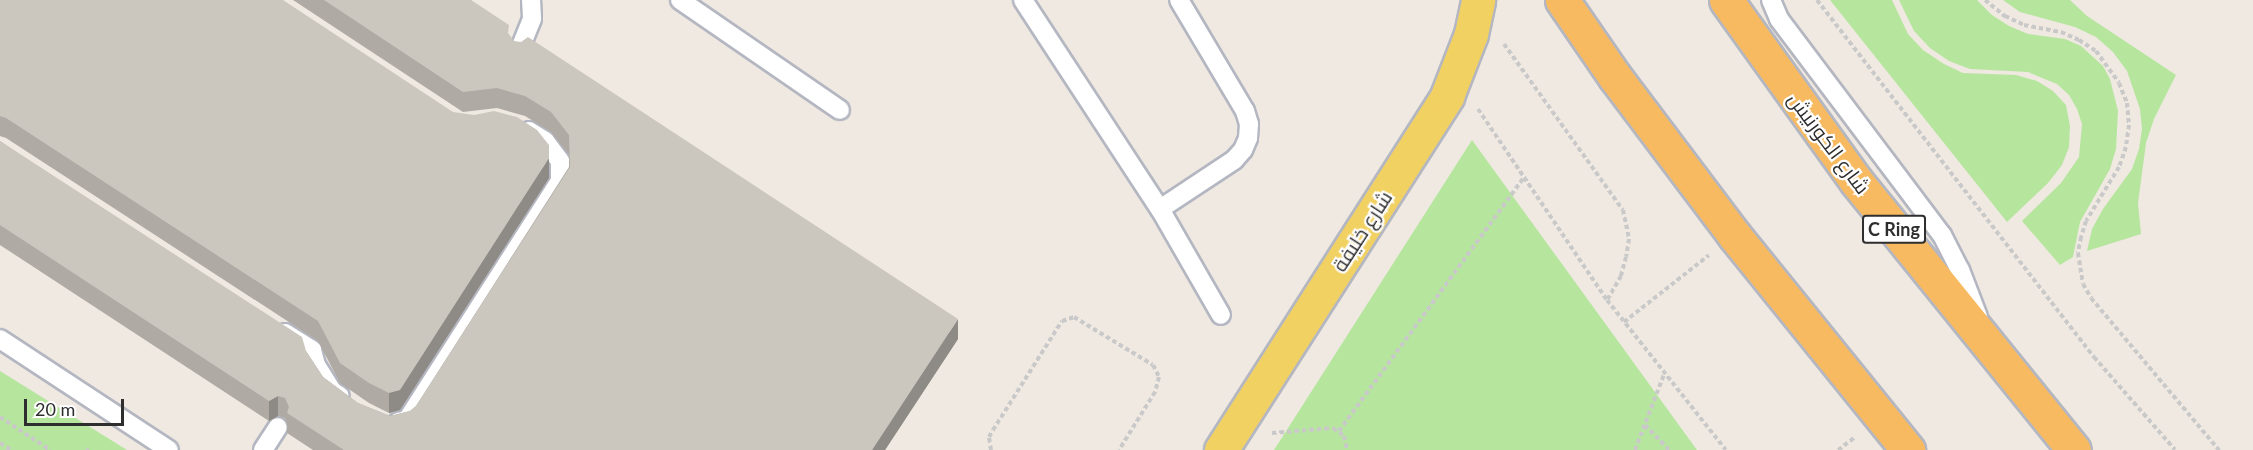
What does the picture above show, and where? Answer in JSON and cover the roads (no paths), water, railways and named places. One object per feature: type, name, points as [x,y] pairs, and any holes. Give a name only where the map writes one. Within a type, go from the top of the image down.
[{"type":"highway","points":[[1562,0],[1615,77],[1734,235],[1908,450]]},
{"type":"highway","name":"شارع الكورنيش","points":[[1726,0],[1856,181],[1986,345],[2074,450]]},
{"type":"main road","name":"شارع خليفة","points":[[1221,450],[1447,96],[1471,34],[1478,0]]},
{"type":"lane","points":[[519,51],[532,18],[531,0]]},
{"type":"lane","points":[[680,0],[840,110]]},
{"type":"lane","points":[[1023,0],[1160,209],[1221,315]]},
{"type":"lane","points":[[1160,209],[1234,160],[1243,150],[1248,138],[1249,124],[1245,111],[1179,0]]},
{"type":"lane","points":[[1771,0],[1779,19],[1942,235],[1960,270],[1986,345]]},
{"type":"lane","points":[[380,421],[388,425],[407,420],[560,181],[560,161],[545,141],[512,124]]},
{"type":"lane","points":[[273,325],[312,350],[316,365],[332,391],[356,407]]},
{"type":"lane","points":[[0,339],[169,450]]},
{"type":"lane","points":[[263,450],[278,427]]}]
